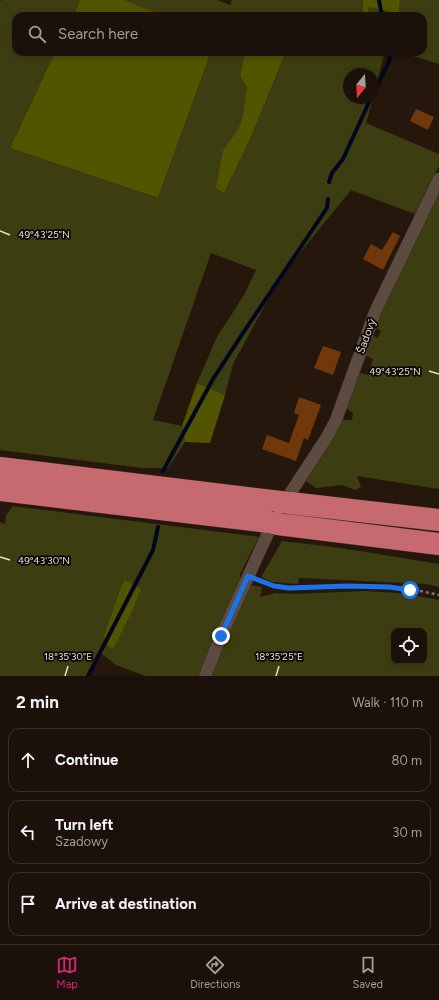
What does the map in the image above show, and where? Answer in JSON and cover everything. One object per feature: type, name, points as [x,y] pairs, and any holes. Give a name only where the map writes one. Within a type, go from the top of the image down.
[{"type":"highway","points":[[0,468],[287,499],[439,520]]},
{"type":"highway","points":[[0,490],[272,526],[439,544]]},
{"type":"street","name":"Šadový","points":[[287,499],[327,437],[336,420],[375,312],[439,178]]},
{"type":"street","points":[[205,676],[248,576],[272,526]]},
{"type":"path","points":[[248,576],[274,586],[289,588],[348,586],[375,587],[410,590],[439,595]]},
{"type":"shaded area","points":[[1,0],[80,0],[75,12],[12,12],[12,56],[53,56],[10,148],[158,198],[210,56],[244,56],[240,76],[247,88],[246,103],[237,131],[223,150],[224,192],[251,137],[284,56],[384,56],[379,75],[379,68],[343,68],[343,104],[371,104],[366,123],[439,154],[439,166],[415,214],[351,190],[280,277],[233,364],[225,395],[197,383],[217,337],[244,295],[256,270],[211,253],[153,420],[182,426],[185,442],[168,468],[142,468],[0,450]]},
{"type":"shaded area","points":[[80,0],[124,0],[155,12],[75,12]]},
{"type":"shaded area","points":[[124,0],[217,0],[230,5],[232,0],[363,0],[362,12],[155,12]]},
{"type":"shaded area","points":[[363,0],[400,0],[399,12],[390,12],[369,7],[368,12],[362,12]]},
{"type":"shaded area","points":[[400,0],[439,0],[439,64],[413,56],[427,56],[427,12],[399,12]]},
{"type":"shaded area","points":[[369,7],[390,12],[368,12]]},
{"type":"shaded area","points":[[53,56],[210,56],[158,198],[10,148]]},
{"type":"shaded area","points":[[244,56],[284,56],[251,137],[224,193],[216,188],[223,150],[237,131],[243,116],[247,88],[240,76]]},
{"type":"shaded area","points":[[439,193],[439,489],[357,476],[361,487],[355,490],[342,485],[316,488],[306,481],[328,447],[342,420],[352,420],[353,413],[345,407],[358,372],[368,375],[373,359],[364,355],[371,335],[378,338],[381,331],[374,327],[394,280]]},
{"type":"shaded area","points":[[197,383],[225,395],[210,443],[185,442],[182,426]]},
{"type":"shaded area","points":[[13,506],[259,537],[240,574],[241,580],[201,676],[146,676],[116,665],[102,654],[86,676],[0,676],[0,522],[5,524],[6,515]],"holes":[[[120,589],[141,589],[133,610],[114,648],[113,611]]]},
{"type":"shaded area","points":[[282,541],[341,548],[439,564],[439,587],[427,584],[299,578],[298,584],[272,582],[261,577]]},
{"type":"shaded area","points":[[125,580],[141,589],[133,610],[114,648],[109,647],[104,637],[120,589]]},
{"type":"shaded area","points":[[250,585],[262,587],[260,597],[275,593],[294,594],[365,591],[398,593],[439,600],[439,676],[210,676]]},
{"type":"building","points":[[416,109],[434,117],[428,130],[410,121]]},
{"type":"building","points":[[393,232],[400,236],[383,270],[363,259],[371,244],[382,250]]},
{"type":"building","points":[[323,346],[341,352],[333,375],[314,368]]},
{"type":"building","points":[[299,397],[321,405],[308,440],[304,438],[296,461],[262,449],[267,435],[289,443],[299,415],[294,413]]},
{"type":"waterway","points":[[379,0],[381,12]]},
{"type":"waterway","points":[[379,82],[390,59],[390,56]]},
{"type":"waterway","points":[[329,182],[332,173],[343,159],[368,104]]},
{"type":"waterway","points":[[163,471],[213,379],[327,208],[328,199]]},
{"type":"waterway","points":[[88,676],[153,550],[158,527]]},
{"type":"route","points":[[221,636],[248,576],[274,586],[298,589],[319,586],[348,586],[389,587],[410,590]]}]
